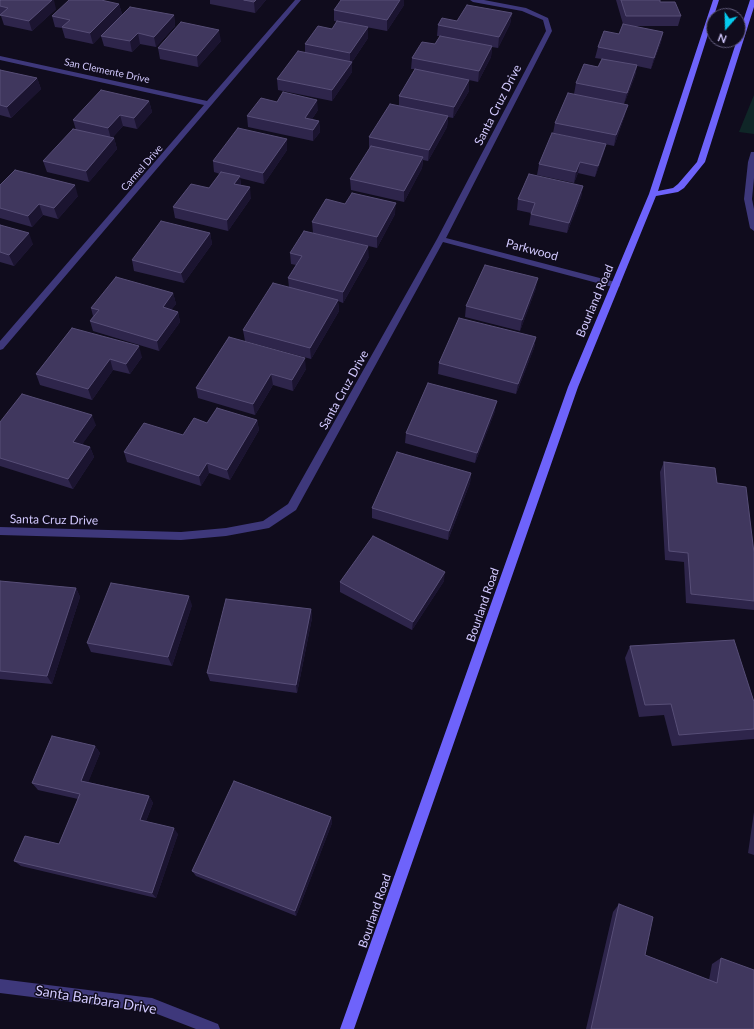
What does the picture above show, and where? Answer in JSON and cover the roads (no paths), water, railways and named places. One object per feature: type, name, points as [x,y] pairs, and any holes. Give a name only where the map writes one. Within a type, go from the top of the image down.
[{"type":"main road","name":"Bourland Road","points":[[347,1029],[573,387],[652,194],[716,0]]},
{"type":"main road","points":[[652,194],[674,190],[681,186],[701,162],[753,0]]},
{"type":"street","name":"Carmel Drive","points":[[0,347],[298,0]]},
{"type":"street","name":"Santa Cruz Drive","points":[[0,531],[181,536],[226,532],[265,525],[292,507],[441,239],[548,31],[546,19],[524,9],[473,0]]},
{"type":"street","name":"San Clemente Drive","points":[[0,58],[210,104]]},
{"type":"street","points":[[754,154],[748,199],[754,228]]},
{"type":"street","name":"Parkwood","points":[[441,239],[616,285]]},
{"type":"street","name":"Santa Barbara Drive","points":[[0,986],[152,1005],[213,1029]]}]
